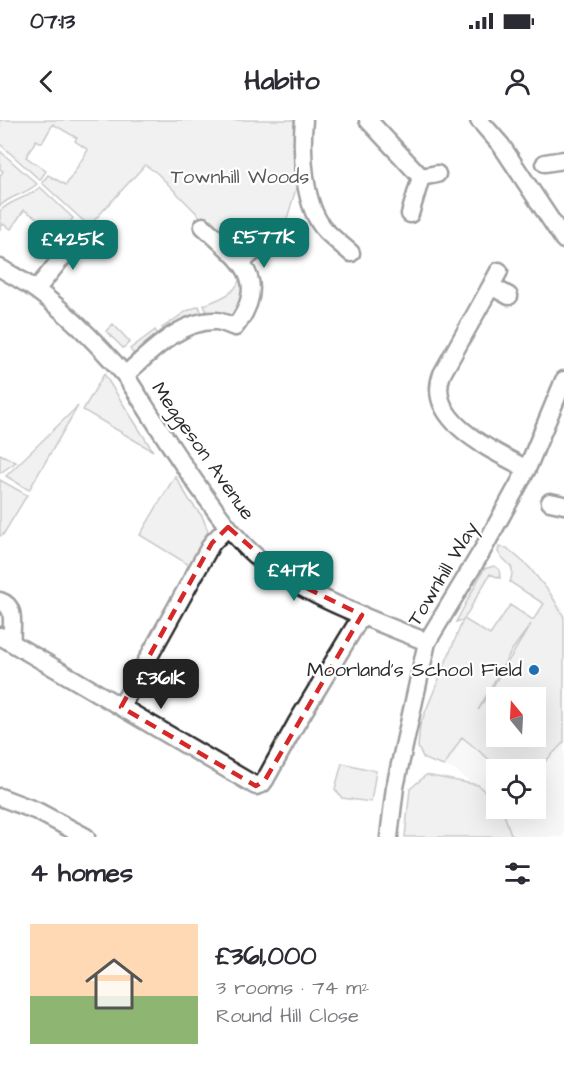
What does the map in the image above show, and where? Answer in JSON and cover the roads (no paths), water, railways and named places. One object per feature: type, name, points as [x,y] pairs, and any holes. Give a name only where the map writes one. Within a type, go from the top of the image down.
[{"type":"street","points":[[304,120],[307,190],[314,213],[325,231],[351,253]]},
{"type":"street","points":[[368,120],[429,175],[410,214]]},
{"type":"street","points":[[479,120],[501,146],[564,240]]},
{"type":"street","points":[[545,163],[564,160]]},
{"type":"street","points":[[125,375],[154,349],[179,332],[198,323],[219,321],[235,327],[246,312],[252,295],[250,279],[241,262],[203,226]]},
{"type":"street","points":[[36,290],[86,232]]},
{"type":"street","points":[[241,262],[257,249]]},
{"type":"street","name":"Meggeson Avenue","points":[[0,268],[36,290],[72,320],[125,375],[196,484],[228,527],[258,558],[286,578],[362,615],[427,642]]},
{"type":"street","points":[[499,271],[442,374],[438,384],[438,394],[442,406],[468,434],[490,450],[527,469]]},
{"type":"street","points":[[490,286],[509,296]]},
{"type":"street","name":"Townhill Way","points":[[389,837],[395,787],[427,642],[482,551],[527,469],[564,380]]},
{"type":"street","points":[[121,707],[212,543],[228,527]]},
{"type":"street","points":[[0,601],[4,601],[10,608],[12,616],[6,639],[256,786],[265,780],[362,615]]},
{"type":"street","points":[[0,797],[66,825],[86,837]]},
{"type":"place","name":"Moorland's School Field","points":[[534,670]]},
{"type":"park label","name":"Townhill Woods","points":[[240,177]]}]
